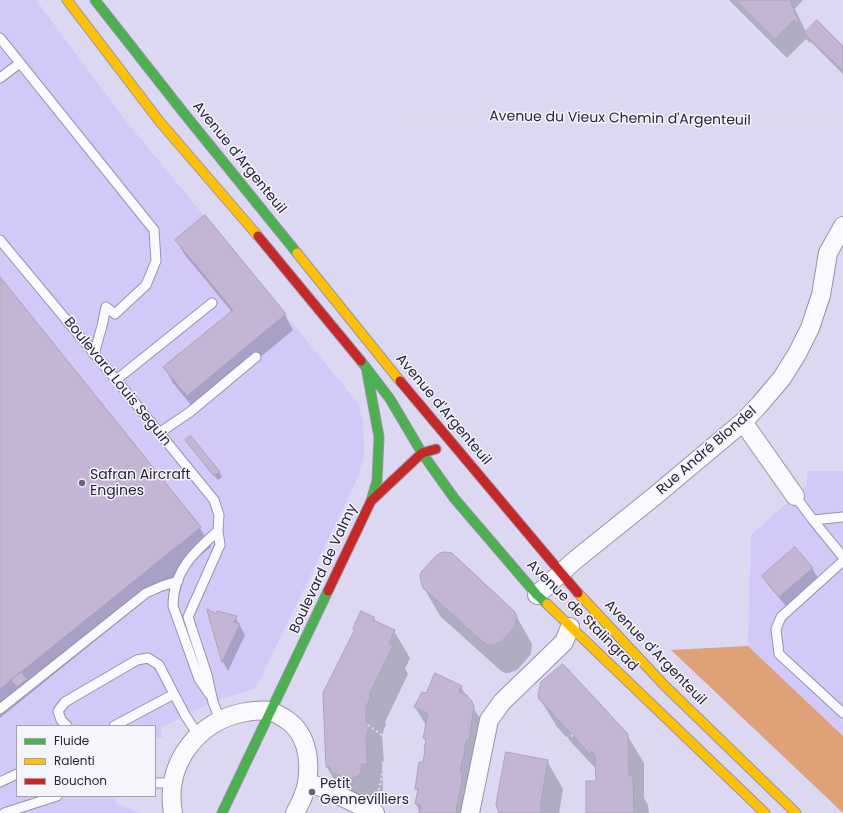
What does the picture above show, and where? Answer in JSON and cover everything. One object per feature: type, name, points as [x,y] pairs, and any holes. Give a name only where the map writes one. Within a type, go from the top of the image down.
[{"type":"main road","points":[[67,0],[160,122],[249,225],[365,366],[379,437],[377,481],[371,501]]},
{"type":"main road","name":"Avenue d'Argenteuil","points":[[95,0],[182,112],[416,400],[560,572],[665,686],[796,813]]},
{"type":"main road","name":"Avenue de Stalingrad","points":[[365,366],[390,399],[422,453],[454,498],[537,595],[765,813]]},
{"type":"main road","points":[[416,400],[418,415]]},
{"type":"main road","points":[[420,430],[422,453]]},
{"type":"main road","name":"Boulevard de Valmy","points":[[222,813],[371,501],[422,453],[452,444]]},
{"type":"street","name":"Rue André Blondel","points":[[537,595],[560,572],[656,495],[743,422],[782,378],[797,354],[810,328],[821,295],[828,253],[843,226]]},
{"type":"street","points":[[743,422],[795,496]]},
{"type":"street","points":[[470,813],[489,720],[502,702],[564,642],[570,627]]},
{"type":"street","points":[[173,813],[173,783],[178,764],[185,751],[198,735],[207,727],[235,714],[271,711],[293,724],[300,733],[306,746],[308,766],[307,783],[295,813]]},
{"type":"street","points":[[307,783],[376,807]]},
{"type":"lane","points":[[0,38],[154,230],[156,261],[146,285],[115,314],[106,307],[94,354]]},
{"type":"lane","points":[[0,78],[20,63]]},
{"type":"lane","name":"Boulevard Louis Seguin","points":[[0,240],[214,500],[219,515],[218,531],[220,545],[188,617],[220,720]]},
{"type":"lane","points":[[116,380],[212,303]]},
{"type":"lane","points":[[159,433],[190,412],[256,357]]},
{"type":"lane","points":[[795,496],[843,557]]},
{"type":"lane","points":[[813,520],[843,518]]},
{"type":"lane","name":"Boulevard Louis Seguin","points":[[213,700],[199,679],[173,606],[173,596],[183,566],[200,546],[218,531]]},
{"type":"lane","points":[[843,560],[781,617],[776,629],[779,654],[843,713]]},
{"type":"lane","points":[[0,709],[146,593],[178,581]]},
{"type":"lane","points":[[66,725],[61,720],[58,711],[65,702],[137,660],[148,658],[159,665],[185,715],[198,735]]},
{"type":"lane","points":[[116,725],[174,694]]},
{"type":"lane","points":[[0,782],[16,774]]},
{"type":"lane","points":[[156,783],[173,783]]},
{"type":"lane","points":[[4,813],[54,797]]},
{"type":"path","name":"Avenue du Vieux Chemin d'Argenteuil","points":[[396,113],[843,125]]},
{"type":"path","points":[[514,716],[558,745],[560,748],[568,813]]},
{"type":"path","points":[[655,813],[654,739],[664,716]]},
{"type":"path","points":[[368,725],[389,740],[398,744],[425,742]]},
{"type":"path","points":[[558,745],[573,735]]},
{"type":"path","points":[[376,807],[389,740]]},
{"type":"path","points":[[574,813],[578,808],[586,806]]},
{"type":"shaded area","name":"Safran Aircraft Engines","points":[[0,0],[36,0],[126,121],[358,403],[363,423],[364,455],[359,475],[256,688],[213,702],[194,711],[161,728],[163,737],[156,739],[156,725],[16,725],[16,797],[116,797],[116,803],[141,813],[0,813]]},
{"type":"shaded area","points":[[808,471],[843,471],[843,736],[748,646],[751,535],[806,486]]},
{"type":"shaded area","points":[[748,646],[843,736],[843,813],[671,650]]},
{"type":"building","points":[[736,0],[790,0],[799,23],[798,24],[794,20],[775,39]]},
{"type":"building","points":[[817,20],[843,46],[843,71],[804,33]]},
{"type":"building","points":[[205,215],[286,314],[187,396],[163,367],[233,310],[175,240]]},
{"type":"building","name":"Safran Aircraft Engines","points":[[0,277],[201,527],[0,689]]},
{"type":"building","points":[[191,436],[220,472],[214,476],[185,440]]},
{"type":"building","points":[[795,547],[813,568],[779,597],[762,576]]},
{"type":"building","points":[[440,553],[452,553],[514,611],[517,616],[515,626],[501,642],[488,645],[483,642],[423,588],[420,575],[422,571],[435,557]]},
{"type":"building","points":[[207,609],[217,614],[217,611],[237,616],[234,622],[240,624],[222,662]]},
{"type":"building","points":[[361,611],[374,617],[373,620],[395,630],[389,643],[393,646],[369,695],[371,696],[366,707],[366,722],[368,722],[368,734],[366,734],[367,764],[361,764],[361,772],[358,776],[350,779],[331,773],[330,767],[326,767],[323,693],[355,629],[353,629]]},
{"type":"building","points":[[563,664],[628,734],[629,776],[633,776],[634,813],[586,813],[586,781],[596,781],[595,755],[592,751],[590,754],[539,699],[538,695],[541,682]]},
{"type":"building","points":[[21,672],[27,679],[17,687],[11,680]]},
{"type":"building","points":[[435,673],[462,686],[459,692],[468,696],[474,707],[469,740],[466,740],[460,772],[463,773],[456,813],[419,813],[421,805],[415,804],[418,789],[415,789],[419,762],[423,762],[425,750],[426,739],[423,738],[428,714],[414,707],[422,692],[426,693]]},
{"type":"building","points":[[506,752],[548,760],[541,803],[541,813],[499,813],[496,805]]},
{"type":"traffic: fast","points":[[95,0],[297,253]]},
{"type":"traffic: fast","points":[[361,361],[390,399],[422,453],[454,498],[537,595],[547,604]]},
{"type":"traffic: fast","points":[[367,372],[379,437],[377,481],[371,501]]},
{"type":"traffic: fast","points":[[222,813],[328,591]]},
{"type":"traffic: slow","points":[[67,0],[160,122],[258,236]]},
{"type":"traffic: slow","points":[[297,253],[400,381]]},
{"type":"traffic: slow","points":[[578,593],[665,686],[796,813]]},
{"type":"traffic: slow","points":[[547,604],[765,813]]},
{"type":"traffic: jam","points":[[258,236],[361,361]]},
{"type":"traffic: jam","points":[[400,381],[578,593]]},
{"type":"traffic: jam","points":[[328,591],[371,501],[422,453],[436,449]]},
{"type":"place","name":"Safran Aircraft Engines","points":[[82,483]]},
{"type":"place","name":"Petit Gennevilliers","points":[[312,792]]}]
